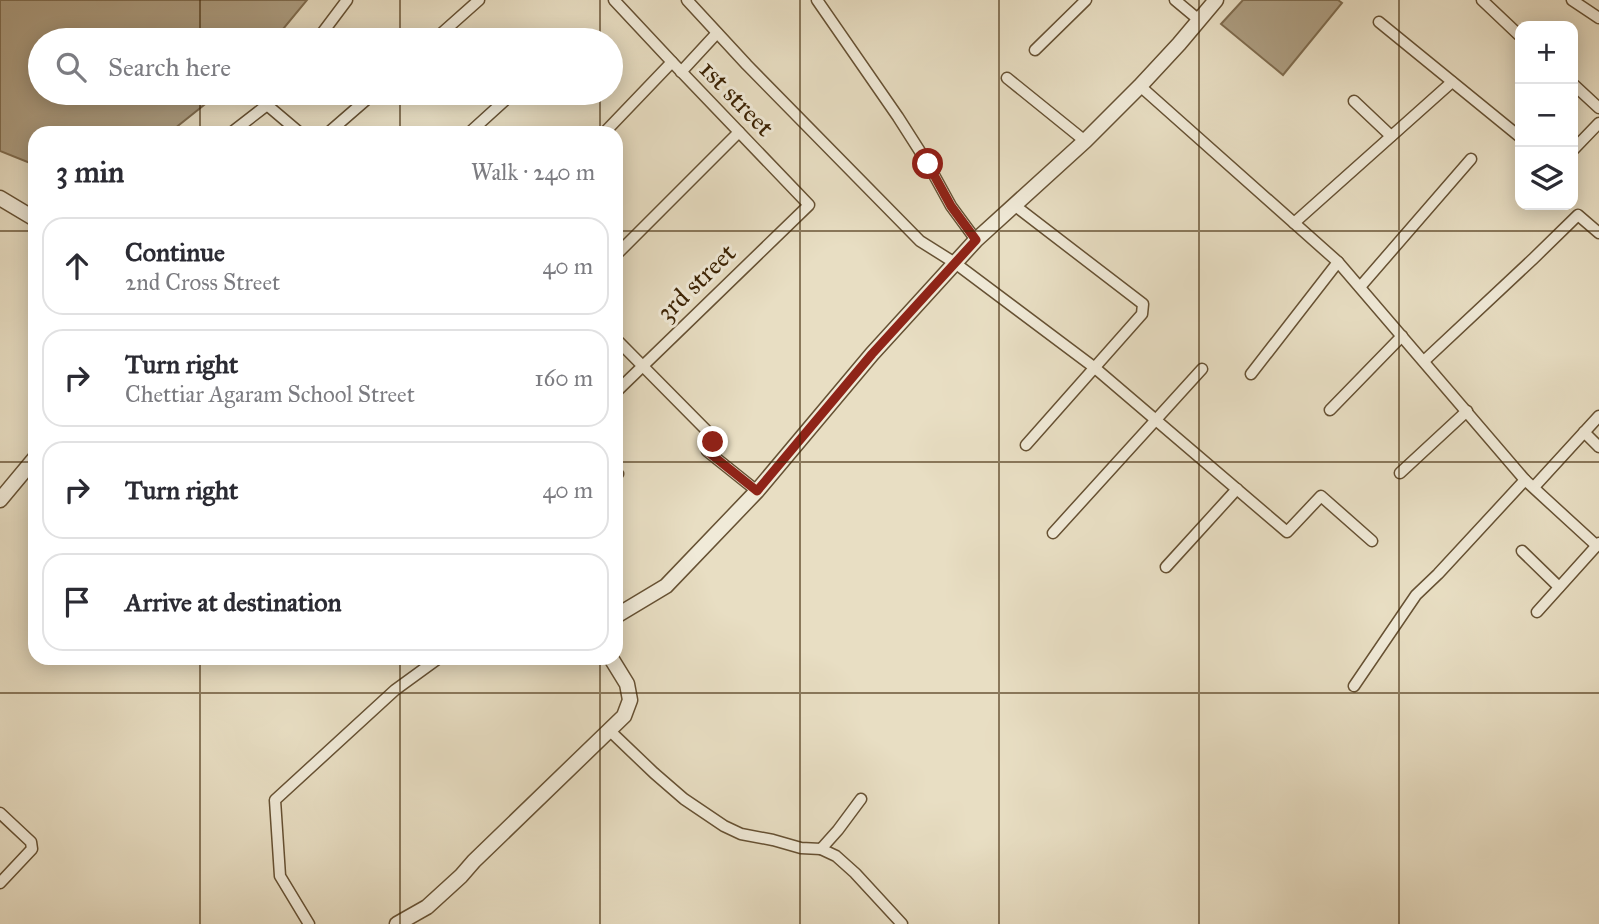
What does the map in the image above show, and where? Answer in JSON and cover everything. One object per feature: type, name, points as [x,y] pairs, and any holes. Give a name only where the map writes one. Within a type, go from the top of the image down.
[{"type":"street","points":[[326,28],[347,0]]},
{"type":"street","points":[[448,28],[480,0]]},
{"type":"street","points":[[614,0],[671,62]]},
{"type":"street","points":[[687,0],[920,241],[956,262],[1095,368],[1287,532],[1321,496],[1372,541]]},
{"type":"street","points":[[817,0],[898,117],[951,206],[976,240]]},
{"type":"street","points":[[1035,50],[1086,0]]},
{"type":"street","points":[[1175,0],[1199,20]]},
{"type":"street","points":[[623,612],[666,586],[757,491],[872,354],[976,240],[1140,86],[1216,0]]},
{"type":"street","points":[[1482,0],[1515,31]]},
{"type":"street","points":[[1572,0],[1599,18]]},
{"type":"street","points":[[1379,22],[1515,133]]},
{"type":"street","points":[[681,72],[717,33]]},
{"type":"street","name":"1st street","points":[[611,126],[671,62],[809,205]]},
{"type":"street","points":[[1007,79],[1084,141]]},
{"type":"street","points":[[1294,223],[1452,82]]},
{"type":"street","points":[[1140,86],[1338,262],[1530,483],[1598,545],[1537,611]]},
{"type":"street","points":[[1578,89],[1599,108]]},
{"type":"street","points":[[1354,101],[1391,136]]},
{"type":"street","points":[[240,126],[267,105],[292,126]]},
{"type":"street","points":[[336,126],[360,105]]},
{"type":"street","points":[[477,126],[500,105]]},
{"type":"street","points":[[1576,147],[1599,123]]},
{"type":"street","points":[[623,248],[739,132]]},
{"type":"street","points":[[1360,287],[1471,159]]},
{"type":"street","points":[[0,198],[28,215]]},
{"type":"street","name":"3rd street","points":[[623,385],[809,205]]},
{"type":"street","points":[[1014,205],[1143,304],[1142,314],[1026,445]]},
{"type":"street","points":[[1424,361],[1578,215],[1599,233]]},
{"type":"street","points":[[1251,374],[1338,262]]},
{"type":"street","points":[[1330,410],[1402,336]]},
{"type":"street","points":[[623,346],[712,436],[713,442],[707,451],[757,491]]},
{"type":"street","points":[[1053,534],[1202,369]]},
{"type":"street","points":[[1400,473],[1467,411]]},
{"type":"street","points":[[1354,686],[1416,595],[1599,416]]},
{"type":"street","points":[[1584,432],[1599,447]]},
{"type":"street","points":[[0,500],[28,466]]},
{"type":"street","points":[[1166,568],[1237,489]]},
{"type":"street","points":[[1522,551],[1559,587]]},
{"type":"street","points":[[309,924],[280,876],[275,800],[395,690],[429,665]]},
{"type":"street","points":[[397,924],[427,907],[461,876],[624,716],[630,700],[627,684],[615,665]]},
{"type":"street","points":[[610,730],[684,799],[724,826],[741,834],[801,848],[821,849],[836,856],[902,924]]},
{"type":"street","points":[[821,849],[861,799]]},
{"type":"street","points":[[0,813],[31,842],[32,849],[0,883]]},
{"type":"shaded area","points":[[0,0],[307,0],[284,28],[28,28],[28,105],[204,105],[178,126],[28,126],[28,162],[0,151]]},
{"type":"shaded area","points":[[1243,0],[1338,0],[1342,3],[1283,75],[1221,24]]},
{"type":"route","points":[[713,442],[707,451],[757,491],[872,354],[976,240],[951,206],[928,164]]}]
